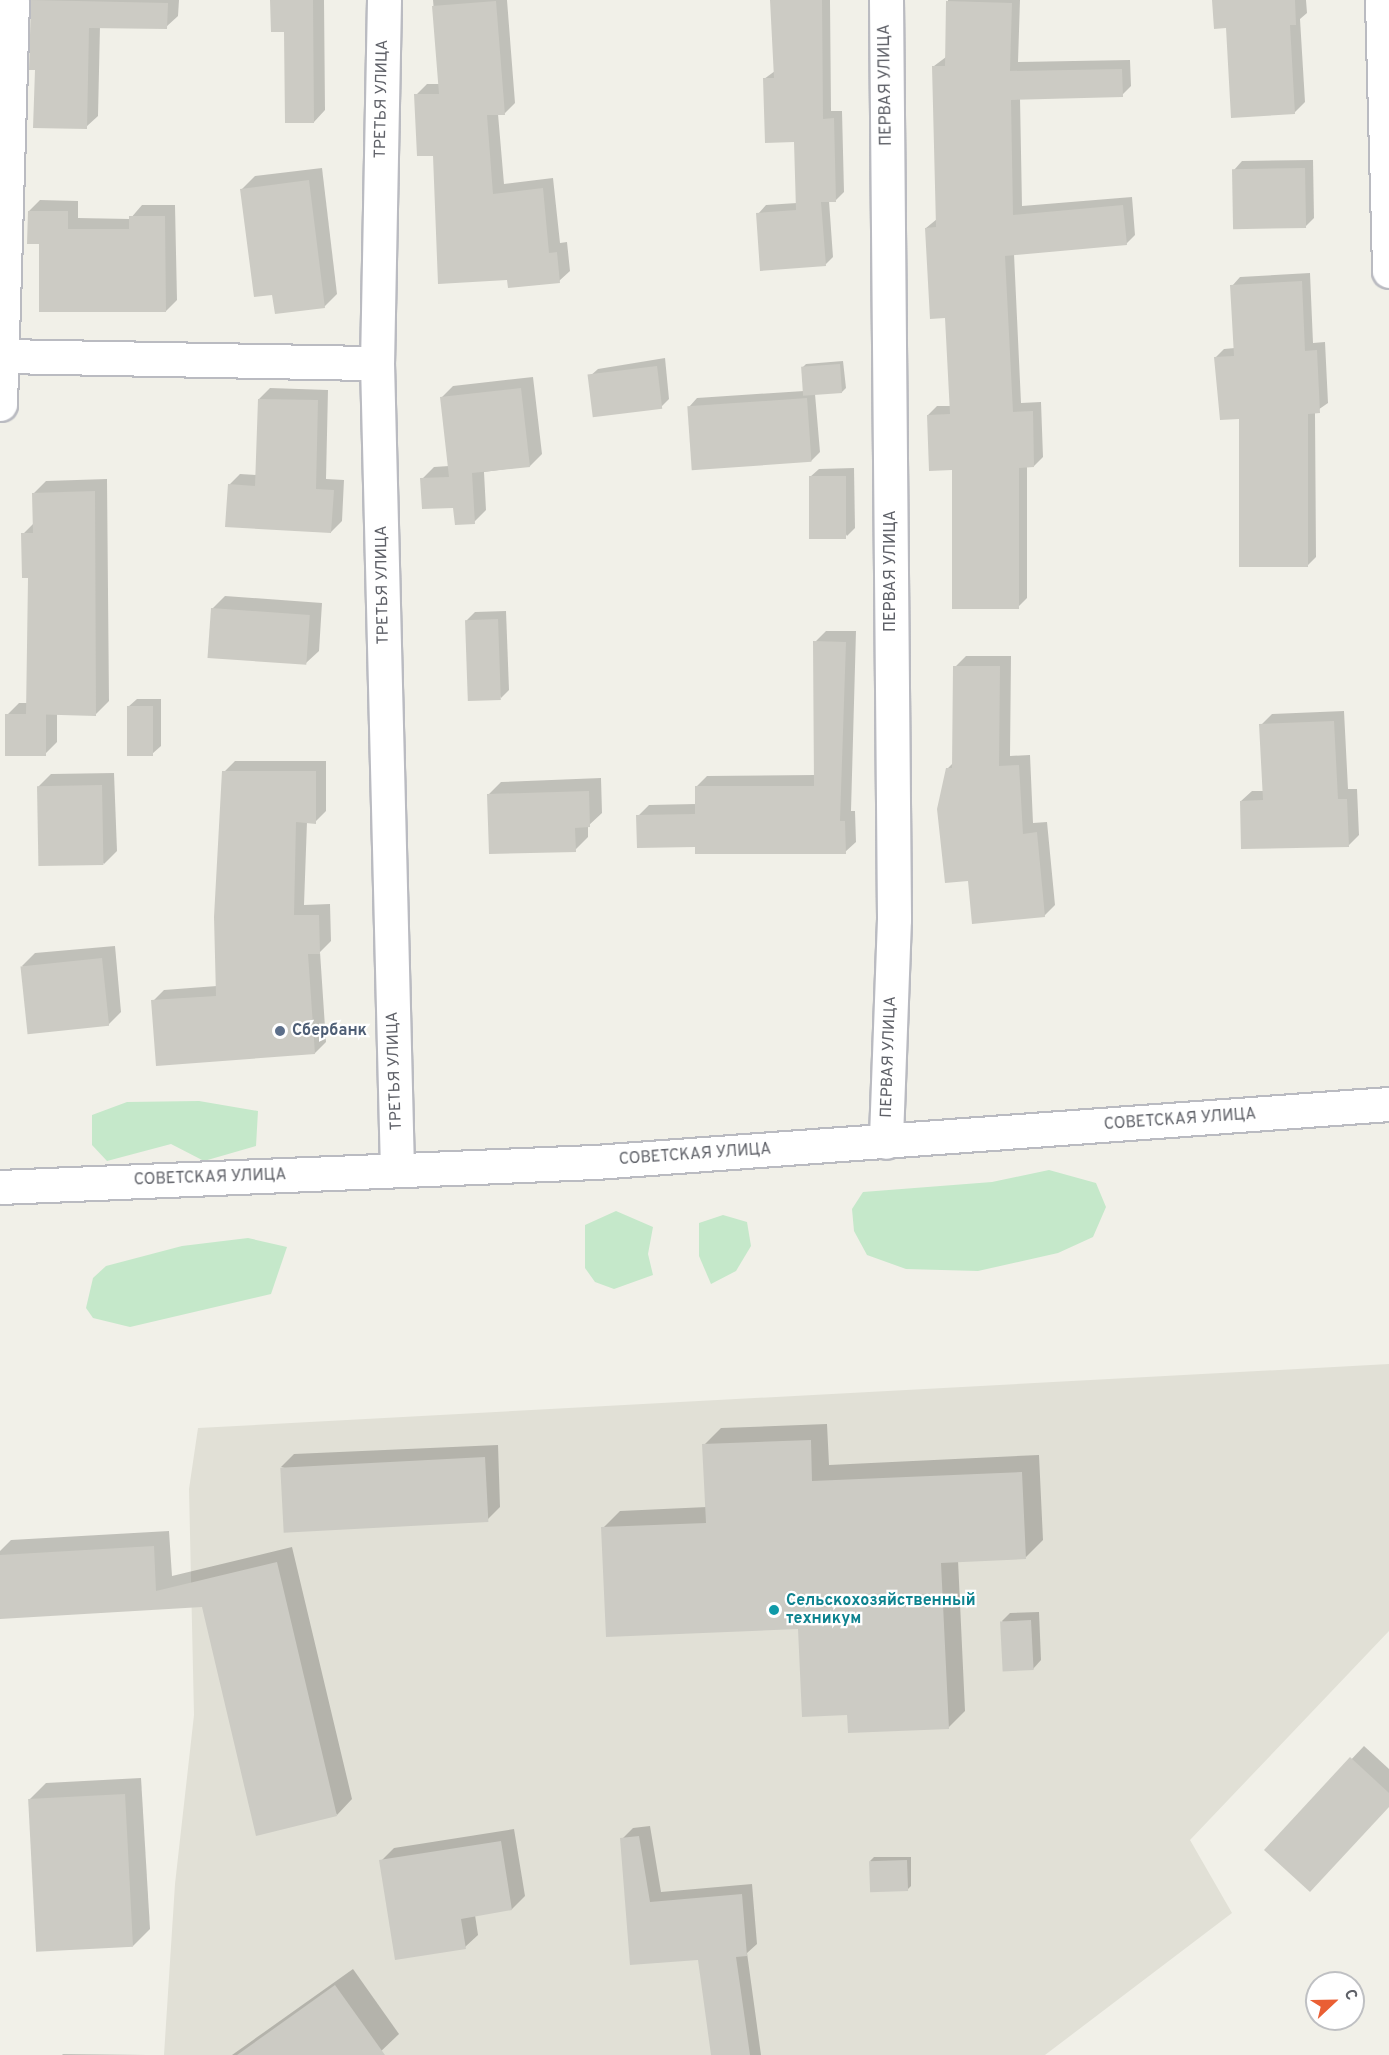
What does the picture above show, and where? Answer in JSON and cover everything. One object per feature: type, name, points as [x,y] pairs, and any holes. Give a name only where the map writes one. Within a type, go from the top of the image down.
[{"type":"street","points":[[0,404],[12,0]]},
{"type":"street","name":"ТРЕТЬЯ УЛИЦА","points":[[384,0],[377,363],[398,1170]]},
{"type":"street","name":"ПЕРВАЯ УЛИЦА","points":[[885,0],[894,919],[886,1142]]},
{"type":"street","points":[[1382,0],[1389,272]]},
{"type":"street","points":[[3,356],[377,363]]},
{"type":"street","name":"СОВЕТСКАЯ УЛИЦА","points":[[0,1187],[398,1170],[886,1142],[1389,1104]]},
{"type":"shaded area","points":[[1389,1364],[1389,1631],[1190,1840],[1232,1913],[1045,2055],[164,2055],[175,1884],[194,1715],[189,1489],[198,1428]]},
{"type":"green space","points":[[199,1101],[258,1111],[256,1146],[204,1161],[171,1144],[107,1161],[92,1145],[92,1115],[127,1102]]},
{"type":"green space","points":[[1049,1170],[1096,1183],[1106,1207],[1093,1237],[1058,1253],[978,1271],[906,1269],[867,1255],[854,1231],[852,1209],[863,1192],[992,1182]]},
{"type":"green space","points":[[616,1211],[653,1227],[648,1254],[653,1275],[614,1289],[595,1282],[585,1268],[585,1225]]},
{"type":"green space","points":[[723,1215],[747,1222],[751,1246],[736,1271],[711,1284],[699,1256],[699,1223]]},
{"type":"green space","points":[[248,1238],[287,1247],[271,1294],[130,1327],[93,1318],[86,1308],[93,1278],[106,1266],[182,1246]]},
{"type":"building","points":[[31,0],[168,3],[167,29],[89,28],[87,129],[33,128],[35,70],[29,70]]},
{"type":"building","points":[[270,0],[313,0],[314,123],[285,123],[284,32],[271,32]]},
{"type":"building","points":[[770,0],[822,0],[823,119],[834,118],[836,202],[821,202],[826,266],[760,271],[756,213],[796,210],[794,142],[765,143],[763,78],[774,78]]},
{"type":"building","points":[[1212,0],[1295,0],[1296,25],[1290,25],[1295,114],[1231,118],[1226,28],[1214,29]]},
{"type":"building","points":[[496,1],[505,115],[487,115],[493,194],[543,188],[549,253],[557,252],[560,283],[508,288],[507,280],[438,284],[433,156],[417,156],[414,94],[439,94],[432,6]]},
{"type":"building","points":[[946,1],[1012,3],[1010,71],[1122,69],[1123,97],[1011,100],[1013,215],[1123,205],[1127,245],[1005,256],[1013,412],[1033,411],[1034,467],[1019,468],[1019,609],[952,609],[952,470],[929,471],[927,415],[950,414],[945,318],[930,319],[925,228],[936,227],[932,66],[945,66]]},
{"type":"building","points":[[1305,168],[1306,228],[1233,229],[1232,169]]},
{"type":"building","points":[[309,180],[325,308],[275,314],[272,295],[254,297],[240,189]]},
{"type":"building","points":[[28,211],[68,211],[68,229],[129,229],[129,216],[165,216],[166,312],[39,312],[39,244],[27,244]]},
{"type":"building","points":[[1302,281],[1305,351],[1317,350],[1320,413],[1308,414],[1308,567],[1239,567],[1239,419],[1220,420],[1214,357],[1234,356],[1230,285]]},
{"type":"building","points":[[840,364],[842,393],[803,396],[801,367]]},
{"type":"building","points":[[657,366],[662,409],[593,417],[588,375]]},
{"type":"building","points":[[521,388],[530,467],[472,473],[475,524],[455,525],[453,508],[422,509],[420,478],[449,477],[440,397]]},
{"type":"building","points":[[807,398],[811,462],[692,470],[687,406]]},
{"type":"building","points":[[258,399],[318,400],[316,489],[334,490],[331,533],[225,527],[228,484],[255,486]]},
{"type":"building","points":[[809,476],[846,476],[846,539],[809,539]]},
{"type":"building","points":[[95,491],[96,716],[26,714],[28,578],[22,578],[21,533],[33,533],[32,493]]},
{"type":"building","points":[[211,608],[310,615],[306,665],[208,658]]},
{"type":"building","points":[[498,619],[501,700],[468,701],[465,620]]},
{"type":"building","points":[[813,641],[846,642],[840,821],[845,821],[846,854],[695,854],[695,847],[637,848],[636,815],[695,814],[695,786],[814,786]]},
{"type":"building","points":[[953,666],[1000,666],[999,766],[1019,765],[1023,834],[1037,832],[1045,917],[972,924],[968,881],[945,883],[937,809],[946,768],[952,768]]},
{"type":"building","points":[[127,706],[153,706],[153,756],[127,756]]},
{"type":"building","points":[[5,714],[46,714],[46,756],[5,756]]},
{"type":"building","points":[[1334,721],[1338,799],[1347,799],[1349,847],[1241,849],[1240,801],[1263,800],[1259,724]]},
{"type":"building","points":[[222,771],[316,771],[316,824],[296,822],[294,915],[319,915],[320,954],[308,954],[315,1054],[156,1066],[151,1000],[216,996],[214,917]]},
{"type":"building","points":[[102,785],[103,865],[38,866],[37,786]]},
{"type":"building","points":[[589,791],[590,827],[575,828],[576,852],[489,854],[487,794]]},
{"type":"building","points":[[102,958],[109,1026],[28,1034],[20,967]]},
{"type":"building","name":"Сельскохозяйственный техникум","points":[[811,1440],[812,1481],[1022,1472],[1026,1559],[941,1563],[949,1729],[848,1733],[847,1715],[802,1717],[798,1629],[606,1637],[601,1527],[706,1523],[702,1444]]},
{"type":"building","points":[[485,1457],[488,1522],[284,1533],[280,1468]]},
{"type":"building","points":[[154,1546],[156,1591],[277,1562],[337,1816],[256,1836],[202,1607],[0,1619],[0,1555]]},
{"type":"building","points":[[1031,1620],[1034,1670],[1003,1672],[1000,1622]]},
{"type":"building","points":[[1350,1757],[1389,1793],[1389,1807],[1310,1892],[1264,1850]]},
{"type":"building","points":[[125,1794],[133,1947],[36,1952],[28,1799]]},
{"type":"building","points":[[639,1836],[650,1902],[742,1894],[747,1956],[736,1957],[750,2055],[711,2055],[698,1960],[630,1965],[620,1838]]},
{"type":"building","points":[[501,1841],[512,1910],[461,1919],[466,1949],[395,1960],[379,1860]]},
{"type":"building","points":[[907,1860],[908,1891],[870,1892],[869,1861]]},
{"type":"building","points":[[335,1985],[385,2055],[237,2055]]},
{"type":"place","name":"Сбербанк","points":[[280,1031]]},
{"type":"place","name":"Сельскохозяйственный техникум","points":[[774,1610]]}]
